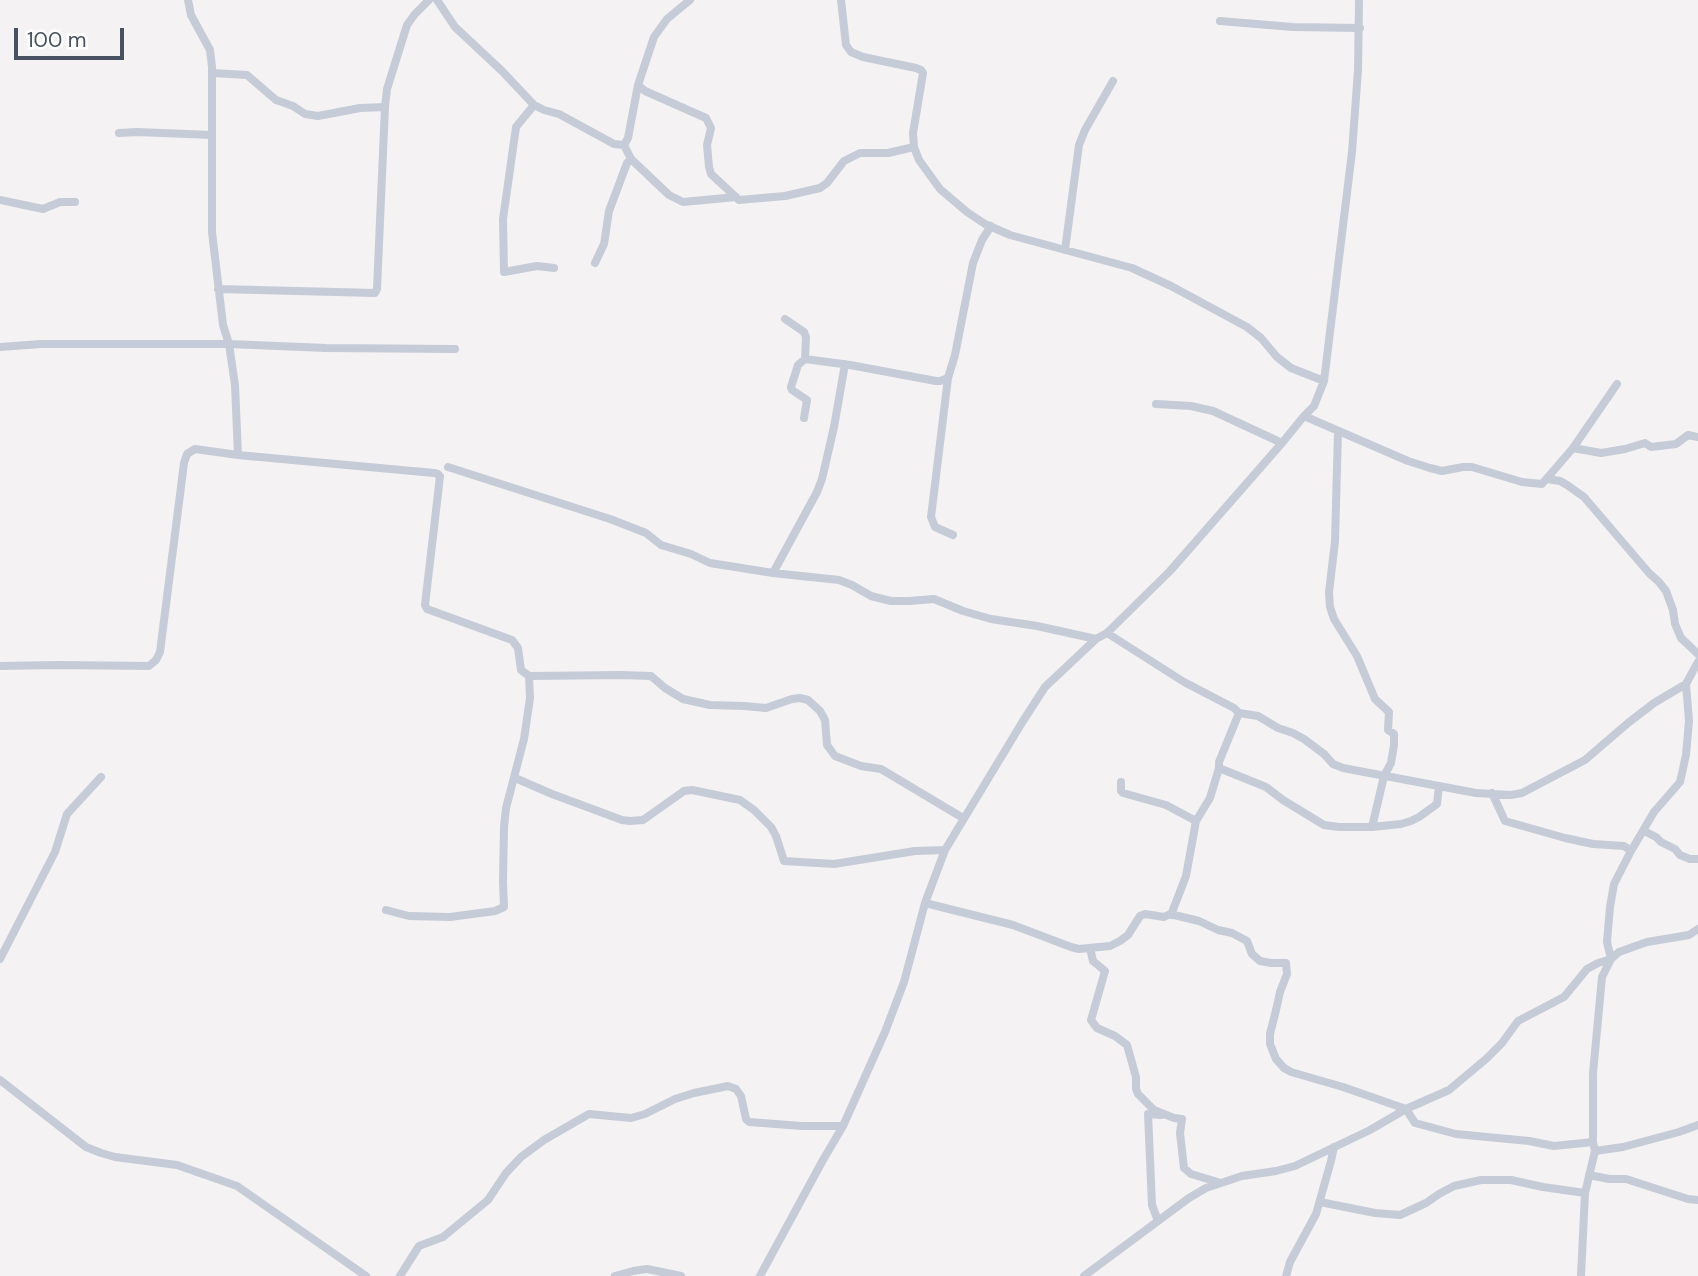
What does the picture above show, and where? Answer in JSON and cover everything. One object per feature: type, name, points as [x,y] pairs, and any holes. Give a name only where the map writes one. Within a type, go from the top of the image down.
[{"type":"street","points":[[188,0],[191,15],[210,50],[212,232],[223,325],[229,344],[235,385],[238,455]]},
{"type":"street","points":[[218,289],[375,293],[387,89],[407,25],[429,0]]},
{"type":"street","points":[[437,0],[455,27],[534,105],[559,114],[614,144],[624,145]]},
{"type":"street","points":[[624,145],[628,138],[638,85],[654,37],[667,19],[690,0]]},
{"type":"street","points":[[841,0],[846,45],[851,52],[916,68],[923,73],[913,133],[914,148],[919,160],[940,189],[967,212],[1010,235],[1132,268],[1171,286],[1247,327],[1291,368],[1324,382]]},
{"type":"street","points":[[760,1276],[843,1126],[885,1032],[904,982],[925,903],[945,850],[1023,721],[1045,687],[1096,639],[1107,633],[1170,571],[1314,406],[1324,382],[1352,152],[1360,28],[1359,0]]},
{"type":"street","points":[[1220,20],[1293,27],[1360,28]]},
{"type":"street","points":[[212,73],[247,75],[276,100],[305,114],[318,116],[360,108],[385,107]]},
{"type":"street","points":[[1065,250],[1079,145],[1113,81]]},
{"type":"street","points":[[638,85],[645,91],[706,118],[711,128],[708,145],[711,174],[743,200],[785,196],[820,188],[844,161],[860,153],[888,153],[914,148]]},
{"type":"street","points":[[534,105],[516,127],[503,219],[504,272],[537,266],[554,268]]},
{"type":"street","points":[[119,133],[212,135]]},
{"type":"street","points":[[624,145],[631,159],[669,195],[683,202],[736,197]]},
{"type":"street","points":[[595,263],[604,244],[609,211],[627,163],[631,159]]},
{"type":"street","points":[[0,200],[43,209],[61,202],[75,202]]},
{"type":"street","points":[[953,534],[935,527],[931,517],[948,378],[973,263],[991,226]]},
{"type":"street","points":[[785,319],[804,332],[806,337],[805,359],[798,365],[790,387],[807,400],[804,418]]},
{"type":"street","points":[[0,347],[41,344],[229,344],[455,349]]},
{"type":"street","points":[[805,359],[936,381],[948,378]]},
{"type":"street","points":[[772,573],[822,479],[845,364]]},
{"type":"street","points":[[1304,415],[1408,461],[1442,471],[1472,467],[1533,484],[1542,484],[1573,448],[1617,384]]},
{"type":"street","points":[[1156,404],[1191,406],[1213,411],[1282,443]]},
{"type":"street","points":[[1338,431],[1330,607],[1334,619],[1357,656],[1374,699],[1389,712],[1388,730],[1394,734],[1391,764],[1384,776],[1372,827]]},
{"type":"street","points":[[1573,448],[1601,453],[1644,443],[1651,447],[1676,444],[1688,435],[1698,437]]},
{"type":"street","points":[[0,666],[149,666],[156,660],[160,652],[184,463],[187,454],[195,449],[438,474],[440,479],[425,605],[427,609],[512,640],[518,648],[522,670],[529,676],[651,676],[683,699],[710,705],[766,708],[792,699],[807,700],[820,711],[825,720],[827,745],[835,755],[861,766],[881,769],[963,818]]},
{"type":"street","points":[[448,467],[610,519],[646,533],[661,545],[710,563],[839,580],[871,596],[891,601],[934,599],[991,619],[1096,639]]},
{"type":"street","points":[[1547,479],[1559,481],[1584,497],[1659,582],[1666,591],[1675,624],[1682,638],[1698,654]]},
{"type":"street","points":[[1107,633],[1239,713],[1258,716],[1304,739],[1333,764],[1476,793],[1511,795],[1522,793],[1585,760],[1654,703],[1686,684],[1698,662]]},
{"type":"street","points":[[386,910],[409,916],[450,917],[495,911],[505,906],[504,827],[506,808],[529,713],[529,676]]},
{"type":"street","points":[[1611,959],[1607,942],[1614,884],[1654,812],[1680,782],[1689,721],[1686,684]]},
{"type":"street","points":[[1171,915],[1186,876],[1196,821],[1210,798],[1219,762],[1239,713]]},
{"type":"street","points":[[1687,743],[1698,743]]},
{"type":"street","points":[[1219,768],[1266,787],[1324,825],[1339,827],[1401,824],[1419,817],[1437,804],[1439,786]]},
{"type":"street","points":[[0,958],[55,852],[67,814],[101,777]]},
{"type":"street","points":[[515,778],[630,821],[643,820],[684,791],[740,800],[771,827],[785,862],[834,864],[945,850]]},
{"type":"street","points":[[1121,782],[1123,793],[1166,805],[1196,821]]},
{"type":"street","points":[[1492,793],[1505,821],[1593,844],[1624,846],[1631,851]]},
{"type":"street","points":[[1644,831],[1675,849],[1680,855],[1698,859]]},
{"type":"street","points":[[925,903],[1013,925],[1071,947],[1110,946],[1128,934],[1143,914],[1164,917],[1170,914],[1232,933],[1247,941],[1252,954],[1260,961],[1286,963],[1287,974],[1270,1034],[1272,1052],[1284,1068],[1406,1109],[1415,1123],[1456,1134],[1530,1141],[1553,1146],[1594,1147],[1623,1147],[1698,1125]]},
{"type":"street","points":[[1581,1276],[1585,1193],[1594,1147],[1592,1073],[1602,977],[1611,959],[1619,952],[1647,942],[1694,936],[1698,929]]},
{"type":"street","points":[[1090,948],[1093,961],[1105,971],[1091,1020],[1097,1028],[1126,1044],[1138,1094],[1154,1111],[1164,1115]]},
{"type":"street","points":[[1084,1276],[1206,1188],[1242,1176],[1295,1166],[1370,1130],[1406,1109],[1450,1090],[1502,1043],[1518,1021],[1564,997],[1587,969],[1598,962],[1611,959]]},
{"type":"street","points":[[0,1080],[86,1147],[115,1157],[177,1165],[237,1186],[366,1276]]},
{"type":"street","points":[[400,1276],[419,1246],[443,1237],[488,1200],[506,1173],[521,1157],[589,1114],[631,1118],[675,1099],[728,1086],[736,1089],[742,1100],[746,1119],[750,1122],[843,1126]]},
{"type":"street","points":[[1158,1221],[1152,1205],[1148,1114],[1182,1119],[1180,1133],[1184,1168],[1191,1174],[1221,1183]]},
{"type":"street","points":[[1286,1276],[1290,1262],[1316,1214],[1334,1147]]},
{"type":"street","points":[[1589,1175],[1626,1179],[1698,1200]]},
{"type":"street","points":[[1320,1202],[1374,1213],[1400,1215],[1454,1186],[1481,1180],[1511,1180],[1585,1193]]},
{"type":"street","points":[[615,1276],[647,1269],[681,1276]]}]
